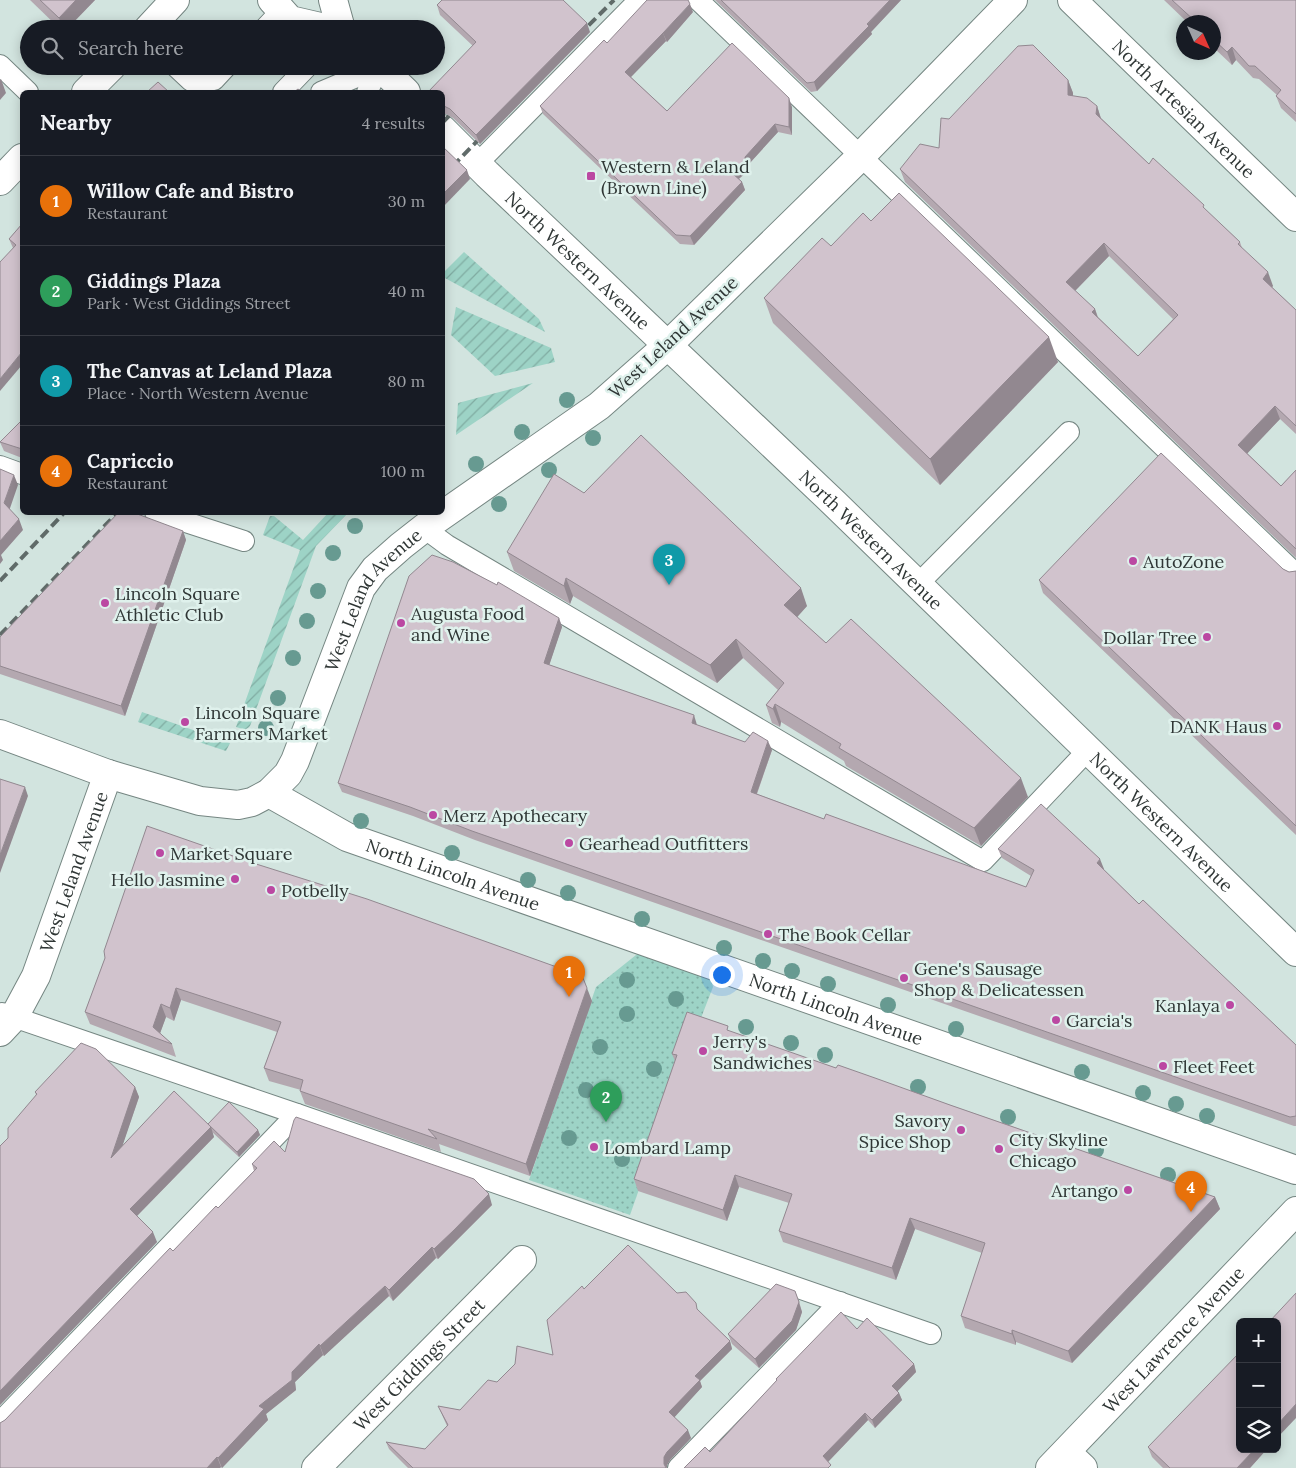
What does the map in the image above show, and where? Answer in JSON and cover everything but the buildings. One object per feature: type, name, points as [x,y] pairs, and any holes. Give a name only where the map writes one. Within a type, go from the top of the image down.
[{"type":"main road","points":[[157,20],[176,0]]},
{"type":"main road","points":[[334,0],[339,20]]},
{"type":"main road","name":"West Leland Avenue","points":[[447,503],[599,406],[668,344],[861,156],[1013,0]]},
{"type":"main road","name":"North Artesian Avenue","points":[[1072,0],[1296,217]]},
{"type":"main road","points":[[273,13],[290,20]]},
{"type":"main road","points":[[88,90],[103,75]]},
{"type":"main road","points":[[388,75],[404,90]]},
{"type":"main road","name":"North Western Avenue","points":[[445,132],[918,584],[1296,952]]},
{"type":"main road","points":[[0,181],[20,160]]},
{"type":"main road","name":"West Leland Avenue","points":[[5,1021],[36,976],[108,774],[200,801],[225,804],[238,805],[252,802],[269,793],[288,774],[295,761],[361,588],[375,569],[400,546],[424,528],[436,515]]},
{"type":"main road","points":[[0,734],[108,774]]},
{"type":"main road","name":"North Lincoln Avenue","points":[[269,793],[347,837],[1296,1170]]},
{"type":"main road","name":"West Lawrence Avenue","points":[[1066,1463],[1296,1211]]},
{"type":"main road","name":"West Giddings Street","points":[[324,1465],[522,1260]]},
{"type":"lane","points":[[477,164],[639,0]]},
{"type":"lane","points":[[698,0],[1296,574]]},
{"type":"lane","points":[[0,65],[26,90]]},
{"type":"lane","points":[[185,75],[191,81],[214,80],[219,75]]},
{"type":"lane","points":[[285,90],[299,75]]},
{"type":"lane","points":[[326,90],[361,75]]},
{"type":"lane","points":[[356,90],[372,75]]},
{"type":"lane","points":[[368,90],[376,75]]},
{"type":"lane","points":[[918,584],[1069,432]]},
{"type":"lane","points":[[0,466],[20,473]]},
{"type":"lane","points":[[164,515],[244,541]]},
{"type":"lane","points":[[424,528],[456,550],[982,861],[1088,750]]},
{"type":"lane","points":[[5,1021],[297,1114],[931,1334]]},
{"type":"lane","points":[[0,1422],[297,1114]]},
{"type":"lane","points":[[678,1468],[840,1302]]},
{"type":"green space","points":[[464,252],[539,319],[545,332],[445,278],[445,271]]},
{"type":"green space","points":[[456,307],[551,348],[555,362],[495,376],[451,335]]},
{"type":"green space","points":[[533,383],[456,435],[458,403]]},
{"type":"green space","points":[[326,515],[346,515],[316,546],[250,726],[246,730],[236,727],[300,550],[263,535],[270,516],[274,516],[303,540]]},
{"type":"green space","points":[[142,712],[230,743],[226,751],[138,722]]},
{"type":"green space","points":[[640,954],[708,978],[712,982],[713,987],[682,1067],[630,1215],[529,1180],[596,987],[636,955]]},
{"type":"railway","points":[[578,36],[614,0]]},
{"type":"railway","points":[[445,120],[459,106]]},
{"type":"railway","points":[[445,174],[486,132]]},
{"type":"railway","points":[[0,581],[62,515]]},
{"type":"railway","points":[[0,635],[115,515]]},
{"type":"place","name":"Western & Leland (Brown Line)","points":[[591,176]]},
{"type":"place","name":"AutoZone","points":[[1133,561]]},
{"type":"place","name":"The Canvas at Leland Plaza","points":[[669,585]]},
{"type":"place","name":"Lincoln Square Athletic Club","points":[[105,603]]},
{"type":"place","name":"Augusta Food and Wine","points":[[401,623]]},
{"type":"place","name":"Dollar Tree","points":[[1207,637]]},
{"type":"place","name":"Lincoln Square Farmers Market","points":[[185,722]]},
{"type":"place","name":"DANK Haus","points":[[1277,726]]},
{"type":"place","name":"Merz Apothecary","points":[[433,815]]},
{"type":"place","name":"Gearhead Outfitters","points":[[569,843]]},
{"type":"place","name":"Market Square","points":[[160,853]]},
{"type":"place","name":"Hello Jasmine","points":[[235,879]]},
{"type":"place","name":"Potbelly","points":[[271,890]]},
{"type":"place","name":"The Book Cellar","points":[[768,934]]},
{"type":"place","name":"Gene's Sausage Shop & Delicatessen","points":[[904,978]]},
{"type":"place","name":"Willow Cafe and Bistro","points":[[569,997]]},
{"type":"place","name":"Kanlaya","points":[[1230,1005]]},
{"type":"place","name":"Garcia's","points":[[1056,1020]]},
{"type":"place","name":"Jerry's Sandwiches","points":[[703,1051]]},
{"type":"place","name":"Fleet Feet","points":[[1163,1066]]},
{"type":"place","name":"Giddings Plaza","points":[[606,1122]]},
{"type":"place","name":"Savory Spice Shop","points":[[961,1130]]},
{"type":"place","name":"Lombard Lamp","points":[[594,1147]]},
{"type":"place","name":"City Skyline Chicago","points":[[999,1149]]},
{"type":"place","name":"Artango","points":[[1128,1190]]},
{"type":"place","name":"Capriccio","points":[[1191,1212]]}]
